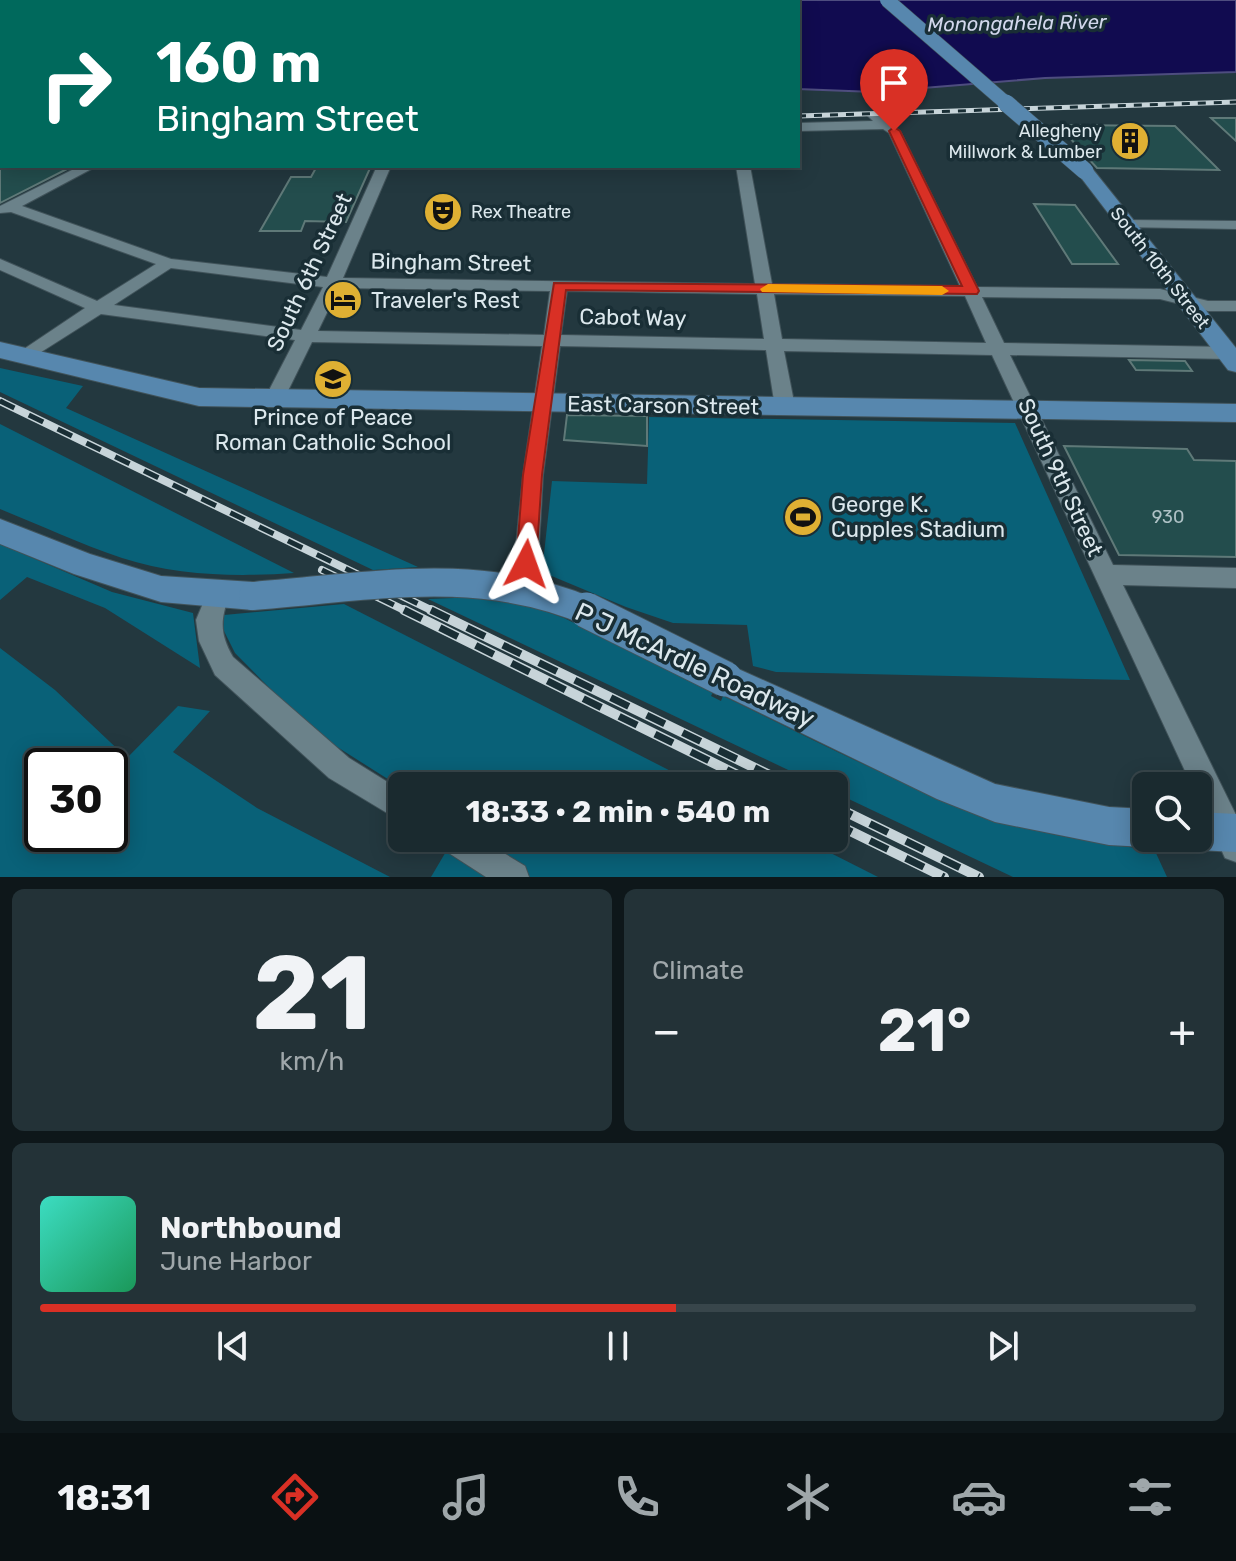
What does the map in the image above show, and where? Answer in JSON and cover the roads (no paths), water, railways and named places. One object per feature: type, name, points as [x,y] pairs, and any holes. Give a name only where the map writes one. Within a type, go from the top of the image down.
[{"type":"main road","name":"South 10th Street","points":[[887,0],[1085,171],[1232,358]]},
{"type":"main road","name":"East Carson Street","points":[[10,353],[199,397],[1236,413]]},
{"type":"main road","name":"P J McArdle Roadway","points":[[0,531],[85,565],[161,589],[217,596],[465,581],[508,585],[562,602],[950,786],[995,803],[1109,826],[1132,827]]},
{"type":"street","name":"South 9th Street","points":[[800,127],[878,121],[894,131],[1108,575],[1225,836]]},
{"type":"street","points":[[6,209],[86,168]]},
{"type":"street","name":"South 6th Street","points":[[275,398],[333,283],[383,168]]},
{"type":"street","points":[[743,168],[785,407]]},
{"type":"street","name":"Bingham Street","points":[[6,209],[168,263],[333,283],[1160,294],[1208,306],[1236,306]]},
{"type":"street","points":[[1126,224],[1236,225]]},
{"type":"street","points":[[10,353],[98,308],[168,263]]},
{"type":"street","name":"Cabot Way","points":[[0,264],[98,308],[306,336],[1000,348],[1232,358]]},
{"type":"street","points":[[526,564],[542,403],[559,286]]},
{"type":"street","points":[[1108,575],[1236,578]]},
{"type":"street","points":[[217,596],[208,620],[211,641],[224,666],[339,768],[388,799]]},
{"type":"street","points":[[474,852],[514,877]]},
{"type":"water","name":"Monongahela River","points":[[800,0],[1236,0],[1236,72],[1045,78],[874,92],[800,89]]},
{"type":"railway","points":[[800,116],[1236,102]]},
{"type":"railway","points":[[3,402],[0,401],[435,612]]},
{"type":"railway","points":[[322,570],[408,612]]},
{"type":"railway","points":[[404,610],[732,772]]},
{"type":"railway","points":[[431,610],[763,772]]},
{"type":"railway","points":[[848,813],[979,877]]},
{"type":"railway","points":[[848,830],[944,877]]},
{"type":"place","name":"Allegheny Millwork & Lumber","points":[[1130,141]]},
{"type":"place","name":"Rex Theatre","points":[[443,212]]},
{"type":"place","name":"Traveler's Rest","points":[[343,300]]},
{"type":"place","name":"Prince of Peace Roman Catholic School","points":[[333,379]]},
{"type":"place","name":"George K. Cupples Stadium","points":[[803,517]]}]
